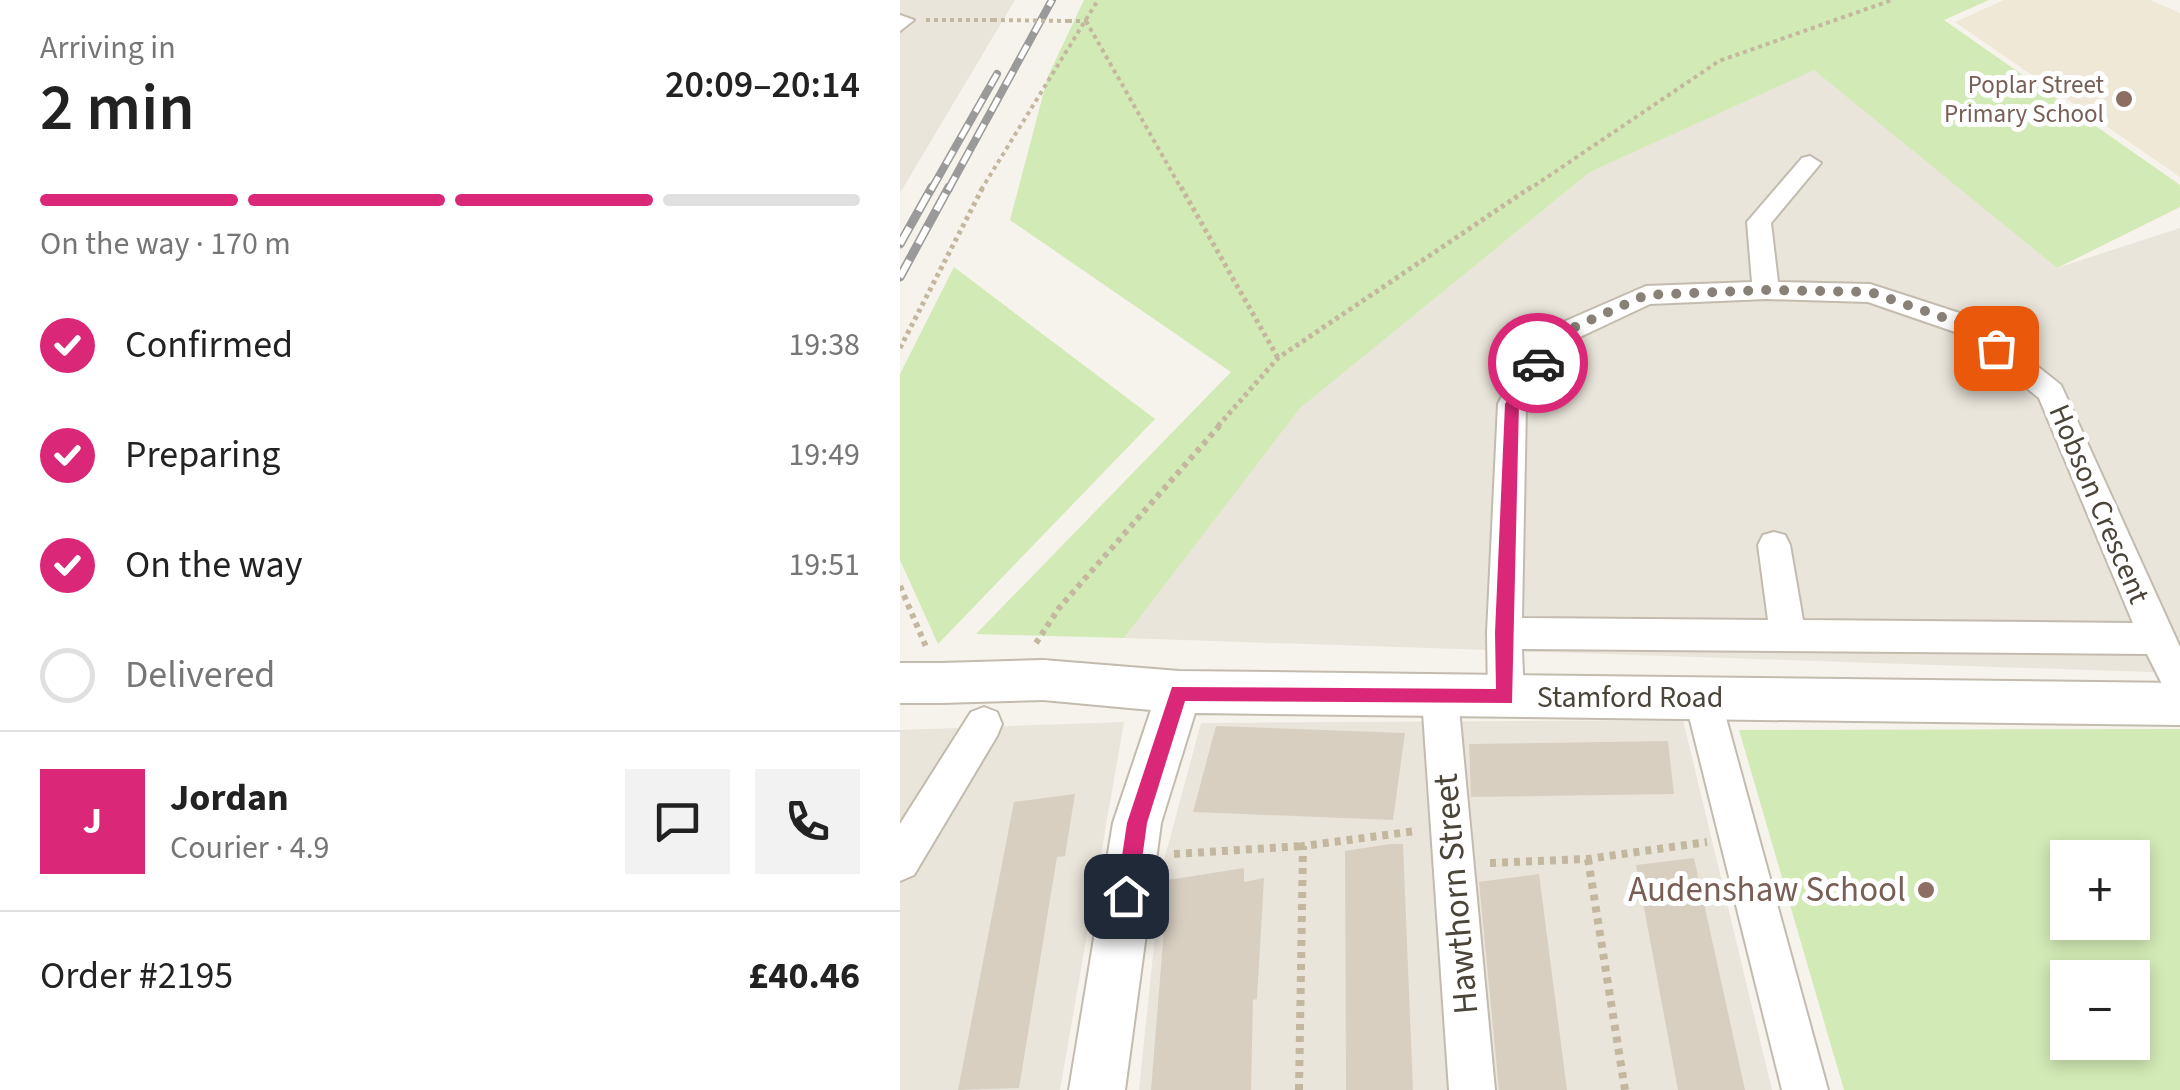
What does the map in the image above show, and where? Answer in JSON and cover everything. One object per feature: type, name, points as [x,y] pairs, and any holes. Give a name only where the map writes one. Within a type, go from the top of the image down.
[{"type":"street","points":[[1766,290],[1759,222],[1810,163]]},
{"type":"street","name":"Hobson Crescent","points":[[1506,698],[1504,633],[1512,404],[1555,336],[1646,295],[1766,290],[1870,292],[1968,326],[2051,392],[2180,682]]},
{"type":"street","points":[[1774,545],[1788,636]]},
{"type":"street","name":"Stamford Road","points":[[1504,633],[2158,639]]},
{"type":"street","name":"Stamford Road","points":[[920,683],[1035,669],[1179,692],[2180,704]]},
{"type":"street","points":[[1096,1090],[1137,823],[1179,692]]},
{"type":"street","points":[[1702,696],[1805,1090]]},
{"type":"street","name":"Hawthorn Street","points":[[1440,698],[1472,1090]]},
{"type":"street","points":[[900,861],[984,724]]},
{"type":"path","points":[[900,348],[972,205],[1098,0]]},
{"type":"path","points":[[1035,669],[1058,608],[1278,358],[1719,60],[1892,0]]},
{"type":"path","points":[[902,23],[1086,21]]},
{"type":"path","points":[[1086,21],[1278,358]]},
{"type":"path","points":[[900,586],[920,683]]},
{"type":"path","points":[[1132,857],[1302,846],[1452,846],[1588,859],[1739,838]]},
{"type":"path","points":[[1298,1090],[1302,846]]},
{"type":"path","points":[[1588,859],[1625,1090]]},
{"type":"shaded area","points":[[900,0],[1015,0],[900,193]]},
{"type":"shaded area","name":"Poplar Street Primary School","points":[[2004,0],[2150,0],[2180,13],[2180,177],[1955,22]]},
{"type":"shaded area","points":[[1815,69],[2057,268],[2180,228],[2180,673],[1124,638],[1299,408],[1590,172]]},
{"type":"shaded area","points":[[1683,720],[1772,1090],[1139,1090],[1162,868],[1201,723]]},
{"type":"shaded area","points":[[1124,722],[1060,1090],[900,1090],[900,730]]},
{"type":"green space","points":[[1084,0],[1989,0],[1944,20],[2180,185],[2180,207],[2057,268],[1814,70],[1590,172],[1300,408],[1124,638],[976,634],[1231,372],[1010,220],[1048,76]]},
{"type":"green space","points":[[954,267],[1155,419],[938,644],[900,560],[900,374]]},
{"type":"green space","name":"Audenshaw School","points":[[2180,729],[2180,1090],[1844,1090],[1739,730]]},
{"type":"building","points":[[1216,726],[1405,733],[1393,820],[1193,812]]},
{"type":"building","points":[[1668,741],[1674,794],[1471,797],[1469,744]]},
{"type":"building","points":[[1075,794],[1065,856],[1057,857],[1019,1088],[958,1090],[1014,802]]},
{"type":"building","points":[[1403,844],[1413,1090],[1346,1090],[1345,851]]},
{"type":"building","points":[[1694,858],[1745,1090],[1678,1090],[1636,865]]},
{"type":"building","points":[[1244,868],[1244,882],[1264,878],[1257,999],[1253,1000],[1251,1090],[1151,1090],[1168,880]]},
{"type":"building","points":[[1539,874],[1567,1090],[1499,1090],[1479,882]]},
{"type":"railway","points":[[948,190],[1052,0]]},
{"type":"railway","points":[[931,190],[997,74]]},
{"type":"railway","points":[[900,244],[932,187]]},
{"type":"railway","points":[[900,277],[949,187]]},
{"type":"way so far","points":[[1538,363],[1555,336],[1646,295],[1766,290],[1870,292],[1968,326],[1996,348]]},
{"type":"place","name":"Poplar Street Primary School","points":[[2124,99]]},
{"type":"place","name":"Audenshaw School","points":[[1926,890]]},
{"type":"route","points":[[1126,896],[1137,823],[1179,692],[1506,698],[1504,633],[1512,404],[1538,363]]}]
